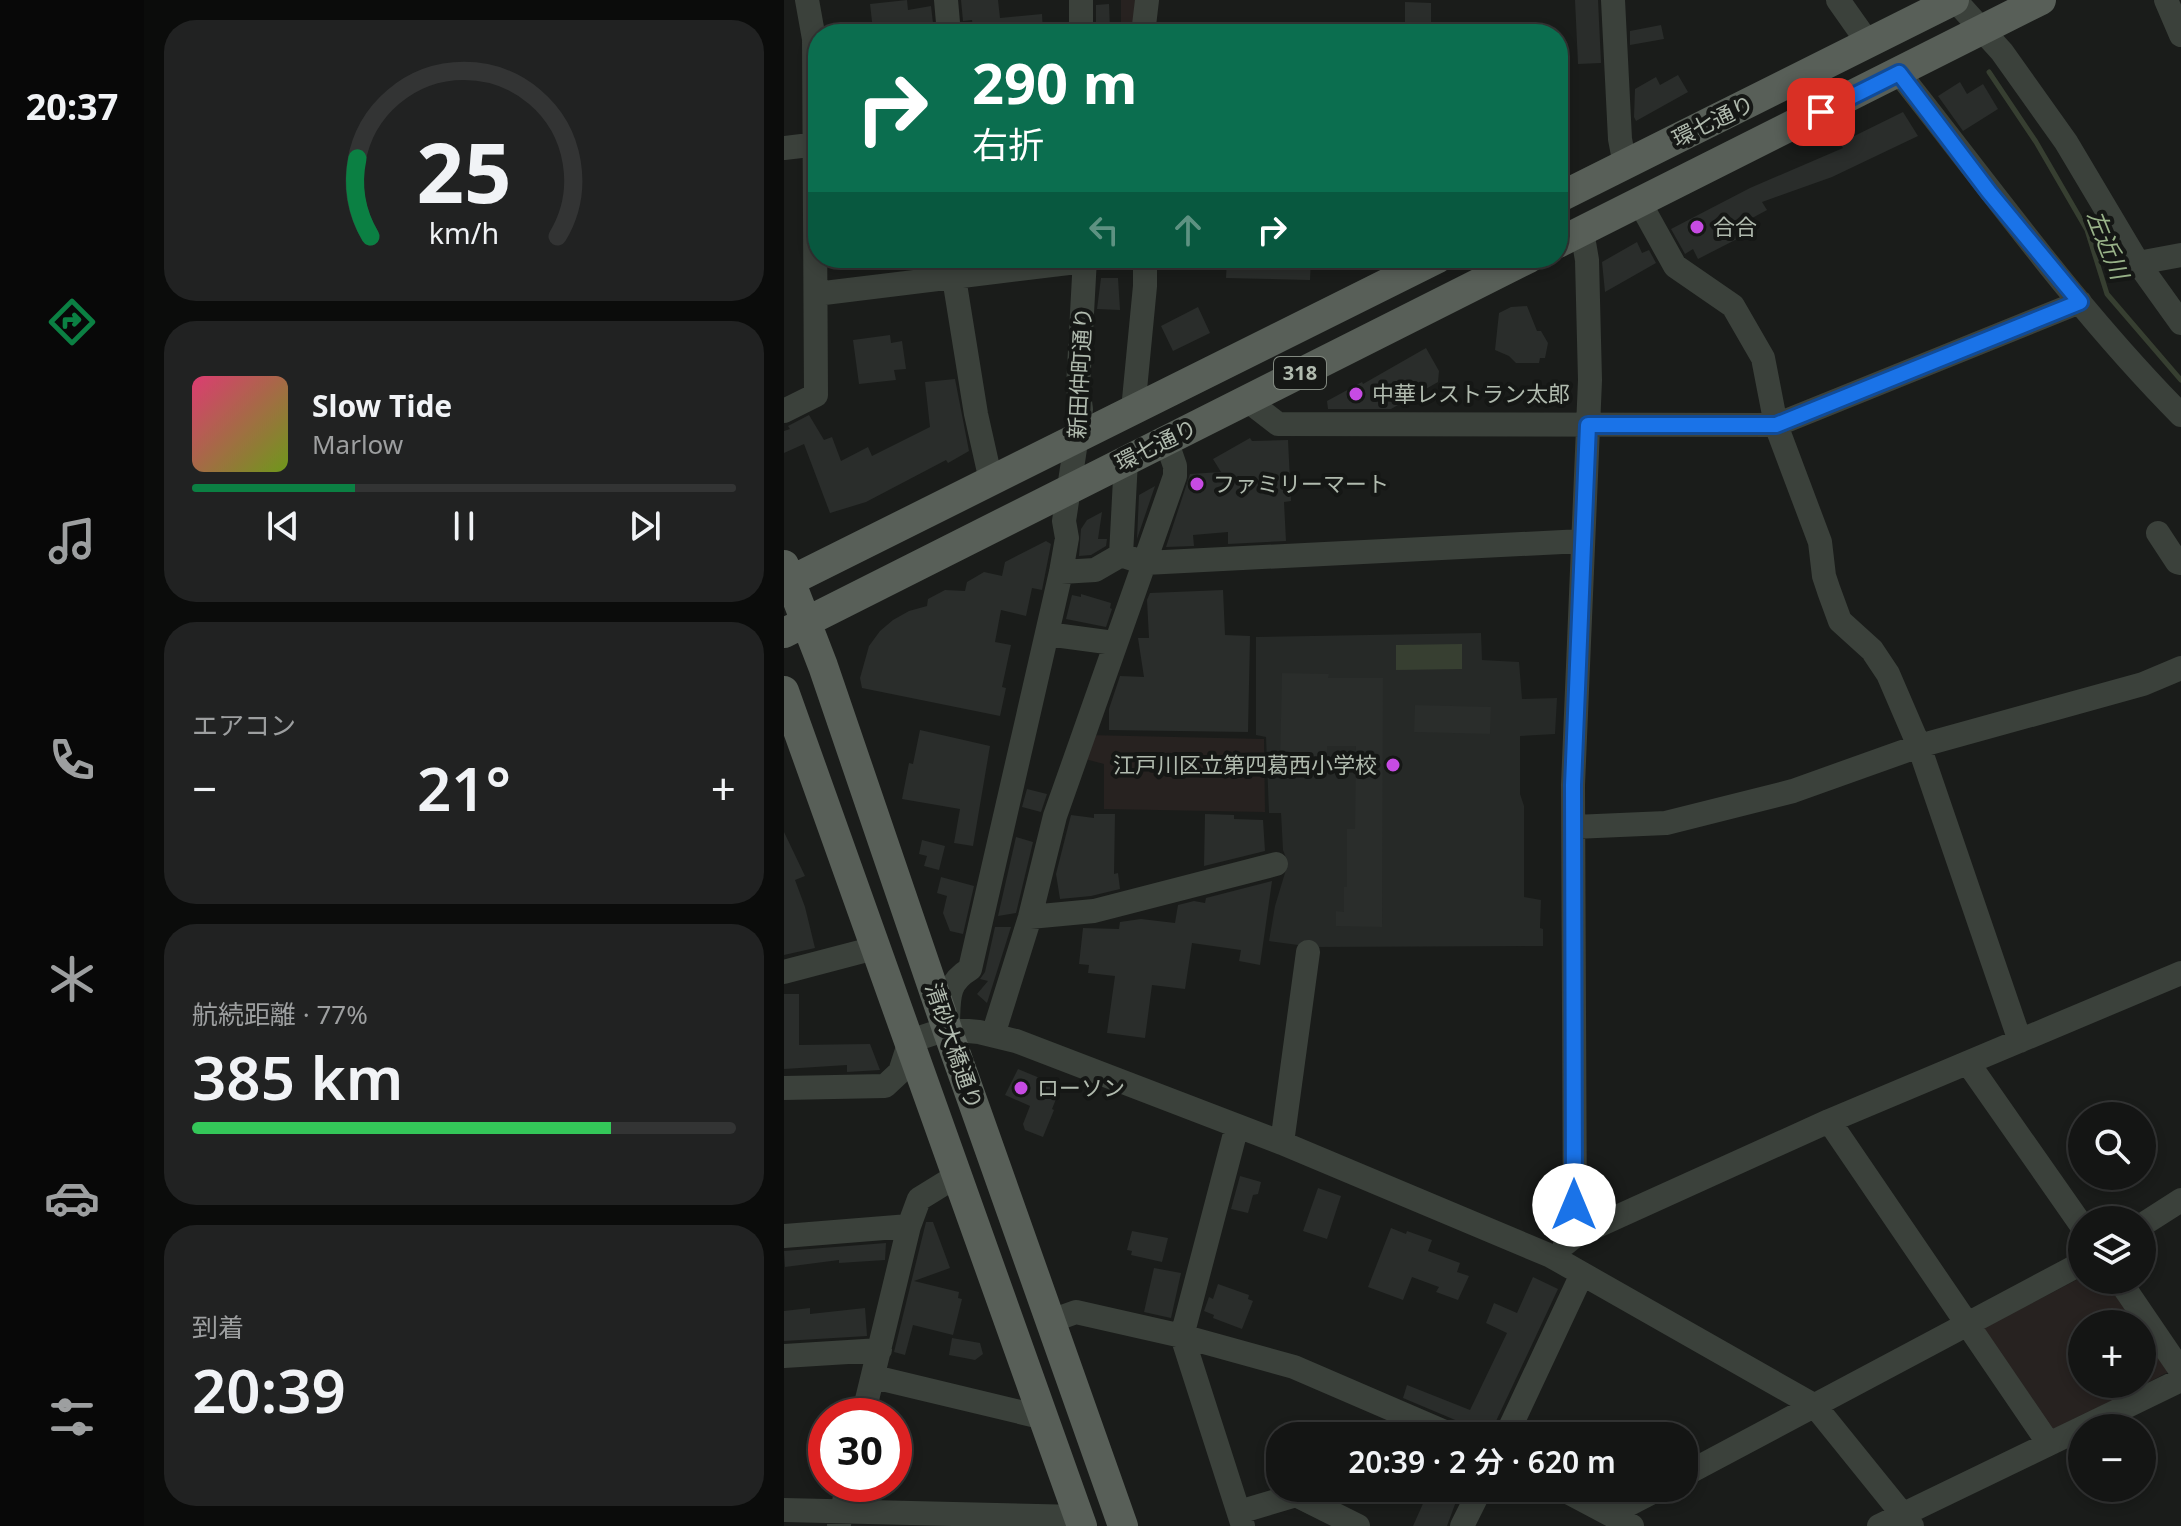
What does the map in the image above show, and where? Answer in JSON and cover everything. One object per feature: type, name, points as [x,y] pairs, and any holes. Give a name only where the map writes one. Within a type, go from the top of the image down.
[{"type":"main road","name":"環七通り","points":[[1568,193],[1955,0]]},
{"type":"main road","name":"環七通り","points":[[1570,237],[2041,0]]},
{"type":"main road","name":"環七通り","points":[[786,577],[1078,439],[1418,268]]},
{"type":"main road","name":"環七通り","points":[[795,628],[1509,268]]},
{"type":"main road","name":"清砂大橋通り","points":[[786,577],[795,628],[947,1029],[1123,1526]]},
{"type":"main road","name":"清砂大橋通り","points":[[784,691],[1081,1522]]},
{"type":"street","points":[[807,0],[811,24]]},
{"type":"street","points":[[946,0],[948,24]]},
{"type":"street","points":[[1081,0],[1081,24]]},
{"type":"street","points":[[1144,24],[1147,0]]},
{"type":"street","points":[[1613,0],[1620,139],[1625,165]]},
{"type":"street","points":[[1838,0],[1869,44]]},
{"type":"street","points":[[1955,0],[1984,29],[2066,142],[2138,263],[2181,323]]},
{"type":"street","points":[[2166,0],[2181,35]]},
{"type":"street","points":[[1899,73],[1989,192],[2141,375],[2181,415]]},
{"type":"street","points":[[784,148],[808,145]]},
{"type":"street","points":[[1640,203],[1675,266],[1733,306],[1763,358],[1776,425],[1820,542],[1824,576],[1840,621],[1872,650],[1888,674],[1919,746],[2020,1041]]},
{"type":"street","points":[[1570,237],[1587,260],[1590,380],[1574,827],[1575,1236]]},
{"type":"street","points":[[2138,263],[2181,255]]},
{"type":"street","points":[[784,411],[816,395],[816,268]]},
{"type":"street","points":[[816,294],[991,268]]},
{"type":"street","name":"新田仲町通り","points":[[947,1029],[950,992],[957,977],[970,969],[1061,572],[1067,538],[1064,521],[1081,409],[1078,387],[1085,268]]},
{"type":"street","points":[[1133,410],[1145,268]]},
{"type":"street","points":[[967,270],[976,414],[991,481]]},
{"type":"street","points":[[1247,400],[1278,424],[1776,425],[2080,302]]},
{"type":"street","points":[[993,1035],[1030,917],[1055,816],[1175,476],[1175,466],[1166,440]]},
{"type":"street","points":[[1121,555],[1126,460]]},
{"type":"street","points":[[2158,533],[2177,562],[2181,563]]},
{"type":"street","points":[[1061,572],[1095,570],[1121,555],[1145,563],[1582,541]]},
{"type":"street","points":[[1047,634],[1114,643]]},
{"type":"street","points":[[1574,827],[1666,823],[1793,791],[1919,746],[2143,684],[2181,668]]},
{"type":"street","points":[[1030,917],[1094,911],[1276,864]]},
{"type":"street","points":[[784,972],[875,948]]},
{"type":"street","points":[[1282,1143],[1308,952]]},
{"type":"street","points":[[1551,1256],[1575,1236],[1829,1121],[2181,973]]},
{"type":"street","points":[[784,1088],[885,1086],[900,1072],[910,1041],[947,1029],[1016,1041],[1282,1143],[1551,1256],[1815,1406],[1908,1520]]},
{"type":"street","points":[[1968,1063],[2068,1206]]},
{"type":"street","points":[[1829,1121],[2049,1444]]},
{"type":"street","points":[[1237,1126],[1182,1336],[1241,1519],[1296,1495],[1358,1526]]},
{"type":"street","points":[[868,1398],[909,1226],[919,1199],[958,1175]]},
{"type":"street","points":[[2156,1216],[2181,1200]]},
{"type":"street","points":[[784,1236],[909,1226]]},
{"type":"street","points":[[1698,1468],[2068,1271]]},
{"type":"street","points":[[1513,1422],[1582,1274]]},
{"type":"street","points":[[2129,1294],[2181,1371]]},
{"type":"street","points":[[1051,1321],[1076,1312],[1182,1336],[1294,1367],[1422,1422]]},
{"type":"street","points":[[784,1356],[880,1350]]},
{"type":"street","points":[[874,1377],[1045,1418]]},
{"type":"street","points":[[2111,1414],[2181,1380]]},
{"type":"street","points":[[1879,1526],[1908,1520],[2068,1435]]},
{"type":"street","points":[[1462,1526],[1474,1502]]},
{"type":"street","points":[[1587,1502],[1621,1520],[1643,1502]]},
{"type":"street","points":[[784,1510],[840,1518],[1081,1522]]},
{"type":"shaded area","points":[[1121,0],[1135,0],[1134,24],[1121,24]]},
{"type":"shaded area","name":"江戸川区立第四葛西小学校","points":[[1481,633],[1482,660],[1519,662],[1522,699],[1557,698],[1555,734],[1520,736],[1524,897],[1541,900],[1543,946],[1313,947],[1269,941],[1275,906],[1288,863],[1283,850],[1281,813],[1269,813],[1266,737],[1256,735],[1256,637]]},
{"type":"shaded area","points":[[1462,644],[1462,669],[1396,670],[1396,645]]},
{"type":"shaded area","points":[[1087,735],[1264,739],[1265,812],[1104,809],[1104,764],[1081,758]]},
{"type":"shaded area","points":[[2068,1284],[2068,1294],[2118,1294],[2128,1310],[2068,1310],[2068,1398],[2119,1398],[2088,1414],[2068,1414],[2068,1425],[2052,1433],[1982,1329]]},
{"type":"shaded area","points":[[2156,1350],[2170,1371],[2156,1378]]},
{"type":"building","points":[[907,0],[908,10],[931,6],[933,23],[872,24],[870,4]]},
{"type":"building","points":[[961,0],[998,0],[1000,18],[1042,14],[1043,24],[973,24],[972,20],[963,21]]},
{"type":"building","points":[[1575,0],[1598,0],[1601,63],[1578,64]]},
{"type":"building","points":[[1405,2],[1431,3],[1431,24],[1405,24]]},
{"type":"building","points":[[1109,4],[1110,24],[1096,24],[1096,5]]},
{"type":"building","points":[[1661,25],[1664,39],[1630,45],[1630,31]]},
{"type":"building","points":[[1678,75],[1688,92],[1636,121],[1635,89],[1656,77],[1660,85]]},
{"type":"building","points":[[1960,82],[1967,94],[1983,84],[1998,109],[1963,131],[1938,96]]},
{"type":"building","points":[[1903,112],[1918,136],[1832,177],[1762,202],[1767,210],[1732,229],[1737,239],[1698,259],[1693,249],[1685,254],[1671,229],[1750,188],[1843,148],[1840,143]]},
{"type":"building","points":[[1637,242],[1642,253],[1649,250],[1656,263],[1605,292],[1602,262]]},
{"type":"building","points":[[1227,268],[1311,268],[1310,280],[1226,278]]},
{"type":"building","points":[[1101,278],[1118,278],[1120,310],[1097,309]]},
{"type":"building","points":[[1527,306],[1537,331],[1541,331],[1548,343],[1545,358],[1540,358],[1539,363],[1516,363],[1495,350],[1499,313],[1511,307]]},
{"type":"building","points":[[1198,307],[1210,333],[1173,351],[1161,326]]},
{"type":"building","points":[[890,335],[891,343],[902,341],[906,369],[894,370],[896,380],[859,384],[853,340]]},
{"type":"building","points":[[1426,348],[1439,371],[1438,382],[1391,409],[1328,409],[1327,401]]},
{"type":"building","points":[[955,379],[969,451],[866,502],[830,513],[804,444],[784,453],[784,431],[809,415],[824,440],[832,437],[841,461],[868,447],[872,456],[930,427],[925,382]]},
{"type":"building","points":[[1250,438],[1252,441],[1288,440],[1291,501],[1284,502],[1286,541],[1228,544],[1228,532],[1193,535],[1194,546],[1166,547],[1190,474],[1221,472],[1213,459]]},
{"type":"building","points":[[1155,486],[1137,539],[1139,495]]},
{"type":"building","points":[[1102,512],[1098,539],[1107,539],[1106,546],[1091,555],[1079,556],[1081,529],[1087,520]]},
{"type":"building","points":[[1046,541],[1051,544],[1042,590],[1032,588],[1026,616],[1001,610],[995,642],[1011,645],[1002,687],[1006,688],[1000,716],[862,688],[860,678],[869,646],[893,620],[927,606],[928,599],[945,590],[965,591],[967,582],[984,572],[1002,576],[1005,562]]},
{"type":"building","points":[[1223,590],[1225,635],[1250,636],[1248,732],[1109,730],[1109,709],[1120,676],[1144,677],[1138,638],[1149,638],[1147,600],[1150,593]]},
{"type":"building","points":[[1081,594],[1111,603],[1106,627],[1066,619],[1072,595],[1081,597]]},
{"type":"building","points":[[1282,673],[1329,674],[1328,678],[1383,678],[1382,927],[1336,926],[1336,911],[1344,912],[1344,887],[1347,887],[1347,829],[1355,829],[1356,746],[1327,746],[1327,764],[1280,763]]},
{"type":"building","points":[[1415,705],[1491,707],[1490,734],[1414,732]]},
{"type":"building","points":[[920,730],[990,746],[973,846],[954,843],[960,809],[902,799]]},
{"type":"building","points":[[1027,789],[1047,794],[1041,812],[1022,807]]},
{"type":"building","points":[[1094,814],[1115,814],[1114,874],[1118,873],[1120,889],[1060,899],[1056,874],[1071,815],[1094,818]]},
{"type":"building","points":[[1205,814],[1263,820],[1265,851],[1204,866]]},
{"type":"building","points":[[784,832],[805,876],[795,880],[815,948],[784,955]]},
{"type":"building","points":[[1016,837],[1033,842],[1016,913],[998,916]]},
{"type":"building","points":[[922,840],[945,846],[939,870],[924,866],[927,856],[919,854]]},
{"type":"building","points":[[941,877],[974,886],[963,934],[950,931],[943,913],[947,896],[937,893]]},
{"type":"building","points":[[1272,881],[1260,965],[1239,961],[1241,950],[1192,943],[1185,989],[1152,985],[1145,1038],[1107,1033],[1115,976],[1088,973],[1089,965],[1079,964],[1083,928],[1119,929],[1120,922],[1141,919],[1175,923],[1178,905],[1194,901],[1205,903],[1206,898]]},
{"type":"building","points":[[995,927],[1011,927],[987,1003],[977,994],[988,981],[980,979],[985,972]]},
{"type":"building","points":[[784,994],[799,994],[799,1045],[870,1044],[880,1070],[847,1072],[847,1065],[784,1069]]},
{"type":"building","points":[[1018,1069],[1059,1086],[1054,1110],[1043,1137],[1025,1130],[1023,1124],[1030,1106],[1005,1095]]},
{"type":"building","points":[[1240,1176],[1261,1182],[1248,1213],[1231,1209]]},
{"type":"building","points":[[1318,1188],[1341,1196],[1327,1239],[1303,1231]]},
{"type":"building","points":[[926,1222],[933,1222],[950,1268],[914,1281],[959,1292],[958,1298],[962,1299],[953,1335],[913,1325],[905,1355],[894,1352]]},
{"type":"building","points":[[1391,1228],[1432,1240],[1428,1251],[1460,1263],[1457,1272],[1469,1276],[1458,1300],[1436,1292],[1439,1287],[1412,1277],[1403,1300],[1368,1287]]},
{"type":"building","points":[[1132,1231],[1168,1238],[1162,1262],[1131,1255],[1132,1251],[1127,1250]]},
{"type":"building","points":[[886,1243],[885,1260],[839,1263],[839,1260],[785,1267],[784,1251]]},
{"type":"building","points":[[1154,1268],[1181,1273],[1171,1318],[1144,1312]]},
{"type":"building","points":[[1533,1277],[1558,1289],[1496,1422],[1460,1422],[1403,1398],[1407,1385],[1470,1410],[1507,1333],[1486,1323],[1494,1303],[1517,1313]]},
{"type":"building","points":[[1218,1284],[1249,1295],[1248,1299],[1253,1301],[1242,1329],[1213,1318],[1214,1315],[1204,1311],[1209,1297],[1213,1299]]},
{"type":"building","points":[[810,1308],[810,1314],[865,1308],[867,1336],[784,1341],[784,1311]]},
{"type":"building","points":[[952,1338],[980,1343],[983,1354],[975,1360],[949,1355]]},
{"type":"building","points":[[1424,1502],[1456,1502],[1447,1526],[1413,1526]]},
{"type":"waterway","name":"左近川","points":[[1989,72],[2036,142],[2087,230],[2107,294],[2181,380]]},
{"type":"place","name":"合合","points":[[1697,227]]},
{"type":"place","name":"中華レストラン太郎","points":[[1356,394]]},
{"type":"place","name":"ファミリーマート","points":[[1197,484]]},
{"type":"place","name":"江戸川区立第四葛西小学校","points":[[1393,765]]},
{"type":"place","name":"ローソン","points":[[1021,1088]]},
{"type":"route","points":[[1574,1205],[1573,785],[1588,425],[1776,425],[2080,302],[1989,192],[1899,73],[1821,112]]}]
